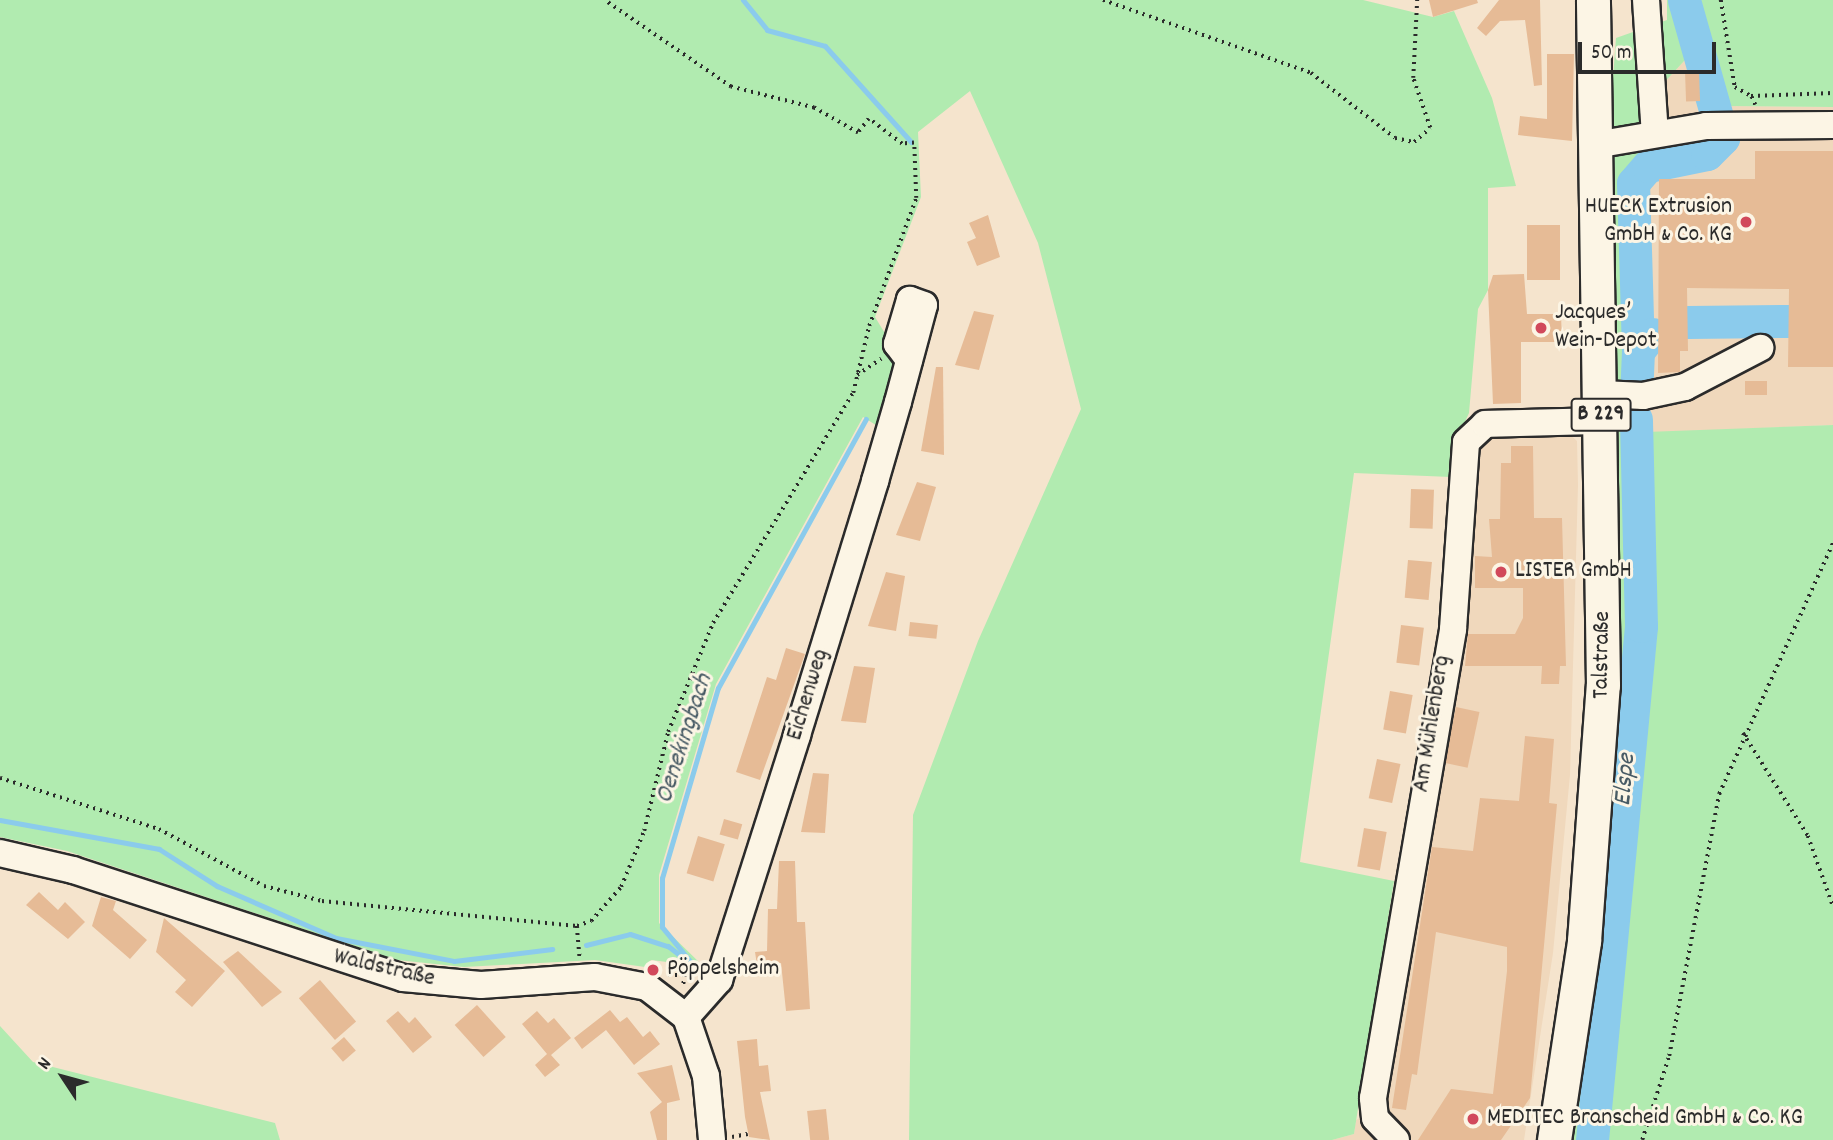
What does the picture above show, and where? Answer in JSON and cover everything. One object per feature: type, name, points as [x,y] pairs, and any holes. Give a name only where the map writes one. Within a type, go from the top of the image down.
[{"type":"main road","name":"Talstraße","points":[[1554,1140],[1584,941],[1598,774],[1602,408],[1593,0]]},
{"type":"street","points":[[1646,0],[1655,134]]},
{"type":"street","points":[[1595,145],[1706,126],[1833,125]]},
{"type":"street","name":"Am Mühlenberg","points":[[1395,1140],[1375,1118],[1373,1098],[1453,629],[1466,442],[1485,424],[1602,408],[1685,387],[1760,348]]},
{"type":"street","name":"Eichenweg","points":[[686,1017],[719,980],[903,352]]},
{"type":"street","name":"Waldstraße","points":[[0,853],[74,870],[403,978],[481,985],[583,978],[622,979],[648,987],[686,1017]]},
{"type":"street","points":[[686,1017],[706,1076],[712,1140]]},
{"type":"path","points":[[0,778],[159,829],[264,886],[322,901],[577,926],[591,920],[621,887],[644,831],[668,732],[713,623],[849,400],[869,326],[916,198],[914,143],[902,144],[869,119],[858,133],[814,108],[732,87],[604,0]]},
{"type":"path","points":[[1103,0],[1311,73],[1395,138],[1414,142],[1430,128],[1413,78],[1418,0]]},
{"type":"path","points":[[1721,0],[1735,87],[1751,96],[1833,93]]},
{"type":"path","points":[[1751,96],[1754,125]]},
{"type":"path","points":[[857,375],[865,376],[903,352]]},
{"type":"path","points":[[1642,1140],[1669,1056],[1719,794],[1743,733],[1833,543]]},
{"type":"path","points":[[1743,733],[1808,836],[1833,906]]},
{"type":"path","points":[[577,926],[583,978]]},
{"type":"shaded area","points":[[1709,58],[1721,106],[1833,107],[1833,425],[1646,433],[1648,100],[1685,60]]},
{"type":"shaded area","points":[[1566,431],[1577,441],[1578,485],[1570,775],[1553,953],[1524,1140],[1332,1140],[1354,1134],[1356,1120],[1374,1110],[1471,453],[1482,435]]},
{"type":"green space","points":[[0,0],[1363,0],[1433,17],[1454,11],[1492,98],[1516,186],[1488,188],[1488,290],[1478,309],[1469,413],[1452,450],[1451,477],[1354,473],[1300,862],[1394,881],[1354,1134],[1332,1140],[909,1140],[913,815],[978,641],[1081,409],[1038,243],[970,91],[918,132],[921,197],[875,317],[900,358],[879,427],[863,417],[716,684],[659,875],[659,923],[703,966],[689,971],[683,964],[651,960],[645,967],[595,960],[464,967],[397,960],[67,851],[0,837]]},
{"type":"green space","points":[[1667,0],[1833,0],[1833,107],[1721,106],[1709,58],[1685,60],[1648,100],[1646,432],[1833,425],[1833,1140],[1568,1140],[1577,1081],[1607,159],[1616,38],[1667,20]]},
{"type":"green space","points":[[0,1026],[33,1062],[275,1123],[280,1140],[0,1140]]},
{"type":"building","points":[[1429,0],[1477,0],[1478,3],[1433,17]]},
{"type":"building","points":[[1499,0],[1540,0],[1542,85],[1534,86],[1525,20],[1500,21],[1486,36],[1477,28]]},
{"type":"building","points":[[1547,54],[1574,54],[1572,141],[1518,135],[1520,116],[1547,119]]},
{"type":"building","points":[[1685,71],[1699,71],[1700,101],[1686,101]]},
{"type":"building","name":"HUECK Extrusion GmbH & Co. KG","points":[[1755,151],[1833,151],[1833,367],[1788,367],[1789,289],[1687,288],[1688,351],[1680,351],[1680,372],[1658,373],[1659,179],[1755,179]]},
{"type":"building","points":[[988,215],[1000,257],[977,266],[967,242],[976,238],[969,223]]},
{"type":"building","points":[[1527,225],[1560,225],[1560,280],[1527,280]]},
{"type":"building","points":[[1524,274],[1527,314],[1561,314],[1562,342],[1521,342],[1521,403],[1493,404],[1488,290],[1493,275]]},
{"type":"building","points":[[974,311],[994,315],[979,370],[955,365]]},
{"type":"building","points":[[936,367],[943,367],[944,455],[921,451]]},
{"type":"building","points":[[1745,381],[1767,381],[1767,395],[1745,395]]},
{"type":"building","points":[[1511,446],[1533,446],[1534,518],[1562,518],[1566,666],[1560,666],[1559,684],[1541,684],[1542,666],[1465,666],[1468,634],[1515,634],[1523,618],[1523,588],[1475,588],[1475,556],[1492,557],[1489,519],[1500,519],[1501,463],[1511,463]]},
{"type":"building","points":[[917,482],[936,487],[920,541],[896,535]]},
{"type":"building","points":[[1411,489],[1434,490],[1433,529],[1410,528]]},
{"type":"building","points":[[1408,560],[1432,562],[1429,600],[1405,598]]},
{"type":"building","points":[[886,572],[905,576],[896,631],[868,626]]},
{"type":"building","points":[[910,622],[938,625],[936,639],[909,636]]},
{"type":"building","points":[[1401,625],[1424,628],[1419,666],[1396,663]]},
{"type":"building","points":[[786,648],[805,654],[760,780],[736,772],[767,677],[776,680]]},
{"type":"building","points":[[854,666],[875,668],[866,723],[841,721]]},
{"type":"building","points":[[1390,691],[1413,695],[1406,733],[1383,729]]},
{"type":"building","points":[[1456,707],[1479,712],[1468,768],[1444,763]]},
{"type":"building","points":[[1525,736],[1554,739],[1549,803],[1557,804],[1530,1098],[1501,1140],[1418,1140],[1451,1089],[1493,1094],[1507,971],[1507,947],[1436,932],[1417,1075],[1412,1074],[1406,1110],[1392,1108],[1432,847],[1473,851],[1480,798],[1519,801]]},
{"type":"building","points":[[1377,759],[1400,764],[1392,803],[1369,798]]},
{"type":"building","points":[[813,773],[829,774],[825,833],[801,832]]},
{"type":"building","points":[[724,819],[742,824],[738,840],[720,834]]},
{"type":"building","points":[[1364,828],[1387,832],[1380,870],[1357,866]]},
{"type":"building","points":[[698,836],[725,844],[713,881],[687,873]]},
{"type":"building","points":[[779,861],[795,861],[797,922],[805,922],[810,1009],[786,1011],[781,963],[757,965],[755,952],[767,951],[768,909],[777,909]]},
{"type":"building","points":[[39,892],[58,910],[65,902],[85,922],[68,939],[26,905]]},
{"type":"building","points":[[101,897],[116,901],[113,910],[147,940],[130,959],[92,926]]},
{"type":"building","points":[[164,918],[225,971],[192,1007],[175,992],[186,980],[156,952]]},
{"type":"building","points":[[238,951],[282,992],[262,1007],[223,962]]},
{"type":"building","points":[[320,980],[356,1022],[335,1040],[299,998]]},
{"type":"building","points":[[477,1005],[506,1037],[483,1057],[455,1025]]},
{"type":"building","points":[[610,1010],[620,1022],[627,1017],[643,1037],[650,1031],[660,1044],[634,1065],[606,1030],[582,1049],[574,1038]]},
{"type":"building","points":[[398,1011],[409,1023],[415,1017],[432,1037],[413,1053],[386,1021]]},
{"type":"building","points":[[537,1011],[548,1023],[554,1018],[571,1038],[551,1055],[560,1065],[545,1077],[535,1065],[547,1054],[522,1024]]},
{"type":"building","points":[[344,1037],[356,1051],[343,1062],[331,1048]]},
{"type":"building","points":[[757,1039],[759,1066],[768,1065],[771,1091],[760,1092],[770,1140],[749,1137],[745,1117],[737,1041]]},
{"type":"building","points":[[672,1065],[680,1100],[667,1103],[667,1140],[657,1140],[650,1112],[662,1102],[637,1073]]},
{"type":"building","points":[[826,1109],[829,1140],[810,1140],[807,1111]]},
{"type":"waterway","name":"Oenekingbach","points":[[743,0],[767,30],[825,46],[911,142]]},
{"type":"waterway","points":[[1638,351],[1633,183],[1648,166],[1707,154],[1723,138],[1684,0]]},
{"type":"waterway","name":"Elspe","points":[[1688,322],[1788,321]]},
{"type":"waterway","name":"Elspe","points":[[1636,397],[1638,351],[1652,334]]},
{"type":"waterway","name":"Oenekingbach","points":[[695,967],[662,927],[662,878],[718,688],[866,419]]},
{"type":"waterway","name":"Elspe","points":[[1592,1140],[1641,626],[1636,419]]},
{"type":"waterway","points":[[0,820],[159,849],[217,886],[336,938],[454,961],[552,949]]},
{"type":"waterway","points":[[586,945],[630,934],[668,946],[690,963]]},
{"type":"place","name":"HUECK Extrusion GmbH & Co. KG","points":[[1746,222]]},
{"type":"place","name":"Jacques’ Wein-Depot","points":[[1541,328]]},
{"type":"place","name":"LISTER GmbH","points":[[1501,572]]},
{"type":"place","name":"Pöppelsheim","points":[[653,970]]},
{"type":"place","name":"MEDITEC Branscheid GmbH & Co. KG","points":[[1473,1119]]}]
